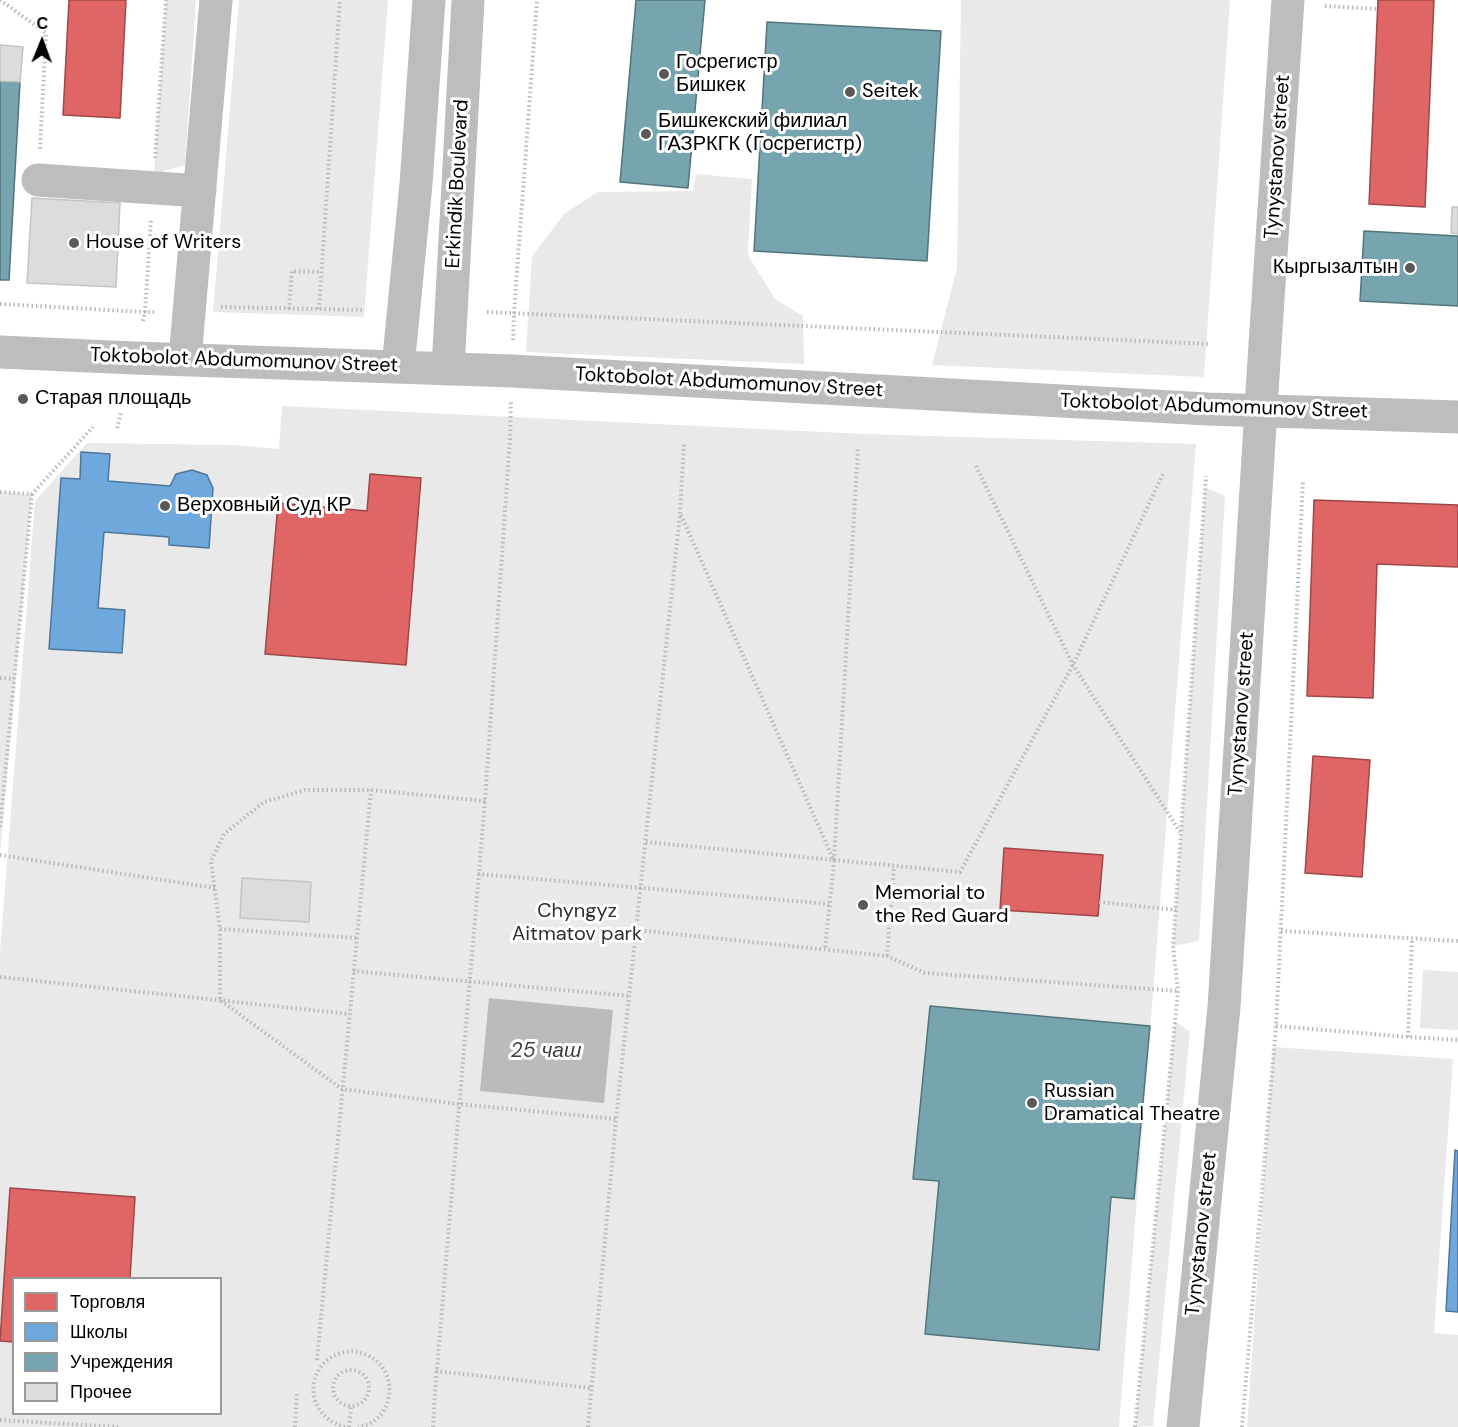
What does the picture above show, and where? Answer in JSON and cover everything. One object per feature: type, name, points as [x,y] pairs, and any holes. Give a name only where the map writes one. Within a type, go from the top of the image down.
[{"type":"street","points":[[185,359],[216,0]]},
{"type":"street","points":[[398,367],[416,184],[429,0]]},
{"type":"street","name":"Erkindik Boulevard","points":[[448,369],[468,0]]},
{"type":"street","name":"Tynystanov street","points":[[1183,1427],[1224,1007],[1288,0]]},
{"type":"street","points":[[38,180],[200,191]]},
{"type":"street","name":"Toktobolot Abdumomunov Street","points":[[0,352],[547,373],[1197,408],[1458,417]]},
{"type":"path","points":[[0,0],[46,33],[38,180]]},
{"type":"path","points":[[319,309],[340,0]]},
{"type":"path","points":[[513,342],[537,0]]},
{"type":"path","points":[[1325,6],[1378,9]]},
{"type":"path","points":[[289,309],[292,271],[321,272]]},
{"type":"path","points":[[0,304],[156,312]]},
{"type":"path","points":[[213,307],[364,310]]},
{"type":"path","points":[[143,321],[145,312]]},
{"type":"path","points":[[487,312],[1210,344]]},
{"type":"path","points":[[433,1427],[458,1104],[485,801],[511,400]]},
{"type":"path","points":[[117,428],[121,413]]},
{"type":"path","points":[[0,827],[32,494],[93,427]]},
{"type":"path","points":[[588,1427],[616,1119],[680,514],[684,444]]},
{"type":"path","points":[[825,950],[834,861],[858,448]]},
{"type":"path","points":[[976,466],[1073,665],[1181,832]]},
{"type":"path","points":[[646,842],[960,872],[1073,665],[1163,474]]},
{"type":"path","points":[[1135,1427],[1178,991],[1173,946],[1206,476]]},
{"type":"path","points":[[1242,1427],[1276,1026],[1303,482]]},
{"type":"path","points":[[0,492],[32,494]]},
{"type":"path","points":[[680,514],[834,861]]},
{"type":"path","points":[[0,678],[14,679]]},
{"type":"path","points":[[220,1000],[220,930],[211,861],[224,834],[264,802],[305,790],[371,790],[485,801]]},
{"type":"path","points":[[317,1360],[371,790]]},
{"type":"path","points":[[0,855],[215,888]]},
{"type":"path","points":[[887,956],[894,866]]},
{"type":"path","points":[[478,874],[829,904]]},
{"type":"path","points":[[1099,902],[1176,910]]},
{"type":"path","points":[[220,930],[357,938]]},
{"type":"path","points":[[636,930],[887,956],[925,973],[1178,991]]},
{"type":"path","points":[[1281,931],[1458,941]]},
{"type":"path","points":[[1408,1037],[1412,939]]},
{"type":"path","points":[[353,971],[630,996]]},
{"type":"path","points":[[0,977],[349,1014]]},
{"type":"path","points":[[220,1000],[342,1089],[458,1104],[616,1119]]},
{"type":"path","points":[[1276,1026],[1458,1040]]},
{"type":"path","points":[[351,1406],[347,1427],[336,1425],[317,1407],[314,1394],[314,1381],[319,1369],[327,1360],[349,1351],[361,1352],[373,1357],[382,1365],[388,1376],[390,1388],[389,1400],[383,1412],[374,1421],[358,1427]]},
{"type":"path","points":[[349,1370],[360,1372],[368,1381],[369,1386],[367,1398],[351,1406],[340,1402],[333,1386],[339,1376],[349,1370]]},
{"type":"path","points":[[436,1371],[591,1388]]},
{"type":"path","points":[[295,1427],[297,1393]]},
{"type":"path","points":[[0,1420],[118,1427]]},
{"type":"green space","points":[[166,0],[196,0],[185,165],[154,174]]},
{"type":"green space","points":[[239,0],[388,0],[364,317],[213,312]]},
{"type":"green space","points":[[961,0],[1230,0],[1204,377],[932,365],[957,268]]},
{"type":"green space","points":[[696,174],[752,179],[749,257],[775,299],[803,316],[804,364],[526,352],[532,256],[565,213],[598,192],[693,191]]},
{"type":"green space","name":"Chyngyz Aitmatov park","points":[[282,406],[865,434],[1196,444],[1119,1427],[0,1427],[0,952],[35,501],[87,443],[233,445],[279,449]]},
{"type":"green space","points":[[1205,487],[1225,496],[1199,941],[1173,946]]},
{"type":"green space","points":[[0,492],[32,494],[0,855]]},
{"type":"green space","points":[[1423,970],[1458,972],[1458,1030],[1420,1028]]},
{"type":"green space","points":[[1175,1021],[1190,1032],[1153,1426],[1135,1427]]},
{"type":"green space","points":[[1273,1047],[1453,1059],[1434,1333],[1458,1335],[1458,1427],[1247,1427]]},
{"type":"water","name":"25 чаш","points":[[489,998],[613,1010],[604,1103],[480,1091]]},
{"type":"building: Торговля","points":[[69,0],[126,0],[120,118],[63,115]]},
{"type":"building: Торговля","points":[[1378,0],[1434,0],[1425,207],[1369,204]]},
{"type":"building: Торговля","points":[[370,474],[421,478],[406,665],[265,654],[278,503],[367,511]]},
{"type":"building: Торговля","points":[[1314,500],[1458,505],[1458,567],[1377,564],[1373,698],[1307,696]]},
{"type":"building: Торговля","points":[[1313,756],[1370,760],[1362,877],[1305,873]]},
{"type":"building: Торговля","points":[[1004,848],[1103,855],[1098,916],[1000,910]]},
{"type":"building: Торговля","points":[[10,1188],[135,1197],[130,1277],[12,1277],[12,1342],[0,1341]]},
{"type":"building: Школы","points":[[81,452],[110,454],[108,481],[170,486],[176,474],[192,470],[207,475],[213,488],[209,548],[169,545],[169,537],[104,532],[98,608],[125,610],[122,653],[49,649],[61,478],[80,479]]},
{"type":"building: Школы","points":[[1455,1150],[1458,1151],[1458,1312],[1446,1311]]},
{"type":"building: Учреждения","name":"Госрегистр Бишкек","points":[[636,0],[705,0],[688,188],[620,182]]},
{"type":"building: Учреждения","name":"Seitek","points":[[767,22],[941,31],[927,261],[754,251]]},
{"type":"building: Учреждения","points":[[0,81],[20,82],[9,280],[0,280]]},
{"type":"building: Учреждения","name":"Кыргызалтын","points":[[1364,231],[1458,236],[1458,306],[1360,301]]},
{"type":"building: Учреждения","name":"Russian Dramatical Theatre","points":[[930,1006],[1150,1026],[1134,1199],[1111,1197],[1099,1350],[925,1334],[939,1181],[913,1179]]},
{"type":"building: Прочее","points":[[0,45],[23,47],[20,82],[0,81]]},
{"type":"building: Прочее","name":"House of Writers","points":[[32,198],[120,203],[116,287],[27,283]]},
{"type":"building: Прочее","points":[[1452,207],[1458,207],[1458,234],[1451,233]]},
{"type":"building: Прочее","points":[[242,878],[311,882],[309,922],[240,918]]},
{"type":"place","name":"Госрегистр Бишкек","points":[[664,74]]},
{"type":"place","name":"Seitek","points":[[850,92]]},
{"type":"place","name":"Бишкекский филиал ГАЗРКГК (Госрегистр)","points":[[646,134]]},
{"type":"place","name":"House of Writers","points":[[74,243]]},
{"type":"place","name":"Кыргызалтын","points":[[1410,268]]},
{"type":"place","name":"Старая площадь","points":[[23,399]]},
{"type":"place","name":"Верховный Суд КР","points":[[165,506]]},
{"type":"place","name":"Memorial to the Red Guard","points":[[863,905]]},
{"type":"place","name":"Russian Dramatical Theatre","points":[[1032,1103]]}]
